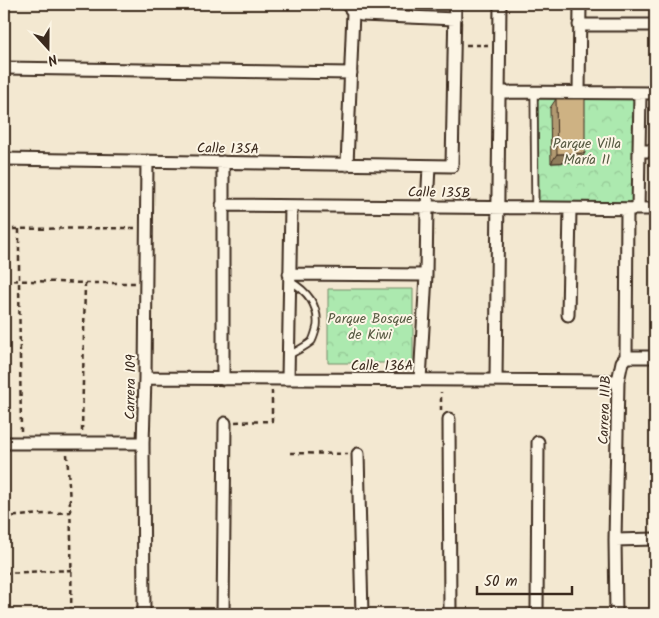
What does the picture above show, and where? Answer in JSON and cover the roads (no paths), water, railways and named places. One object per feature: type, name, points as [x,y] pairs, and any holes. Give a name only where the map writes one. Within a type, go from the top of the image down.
[{"type":"street","points":[[350,8],[362,15],[455,19],[455,4]]},
{"type":"street","points":[[496,380],[500,4]]},
{"type":"street","points":[[579,92],[580,4]]},
{"type":"street","points":[[347,165],[351,73],[350,8]]},
{"type":"street","name":"Calle 135A","points":[[4,159],[452,166],[455,19]]},
{"type":"street","points":[[579,25],[655,25]]},
{"type":"street","points":[[4,68],[351,73]]},
{"type":"street","points":[[499,92],[655,93]]},
{"type":"street","name":"Carrera 111B","points":[[616,614],[615,540],[618,381],[622,362],[626,357],[633,209],[639,151],[640,93]]},
{"type":"street","points":[[639,151],[655,151]]},
{"type":"street","name":"Carrera 109","points":[[144,614],[143,443],[147,161]]},
{"type":"street","points":[[223,162],[223,379]]},
{"type":"street","points":[[420,380],[426,275],[429,166]]},
{"type":"street","name":"Calle 135B","points":[[222,205],[655,209]]},
{"type":"street","points":[[288,379],[291,206]]},
{"type":"street","points":[[568,315],[570,208]]},
{"type":"street","points":[[289,277],[426,275]]},
{"type":"street","points":[[626,357],[655,356]]},
{"type":"street","name":"Calle 136A","points":[[145,378],[618,381]]},
{"type":"street","points":[[449,419],[450,614]]},
{"type":"street","points":[[223,614],[225,422]]},
{"type":"street","points":[[537,614],[538,442]]},
{"type":"street","points":[[4,443],[143,443]]},
{"type":"street","points":[[358,454],[362,614]]},
{"type":"street","points":[[615,540],[655,539]]},
{"type":"lane","points":[[534,92],[535,208]]},
{"type":"lane","points":[[288,356],[312,340],[318,318],[316,307],[309,296],[289,277]]},
{"type":"park label","name":"Parque Villa María II","points":[[587,152]]},
{"type":"park label","name":"Parque Bosque de Kiwi","points":[[370,326]]}]
